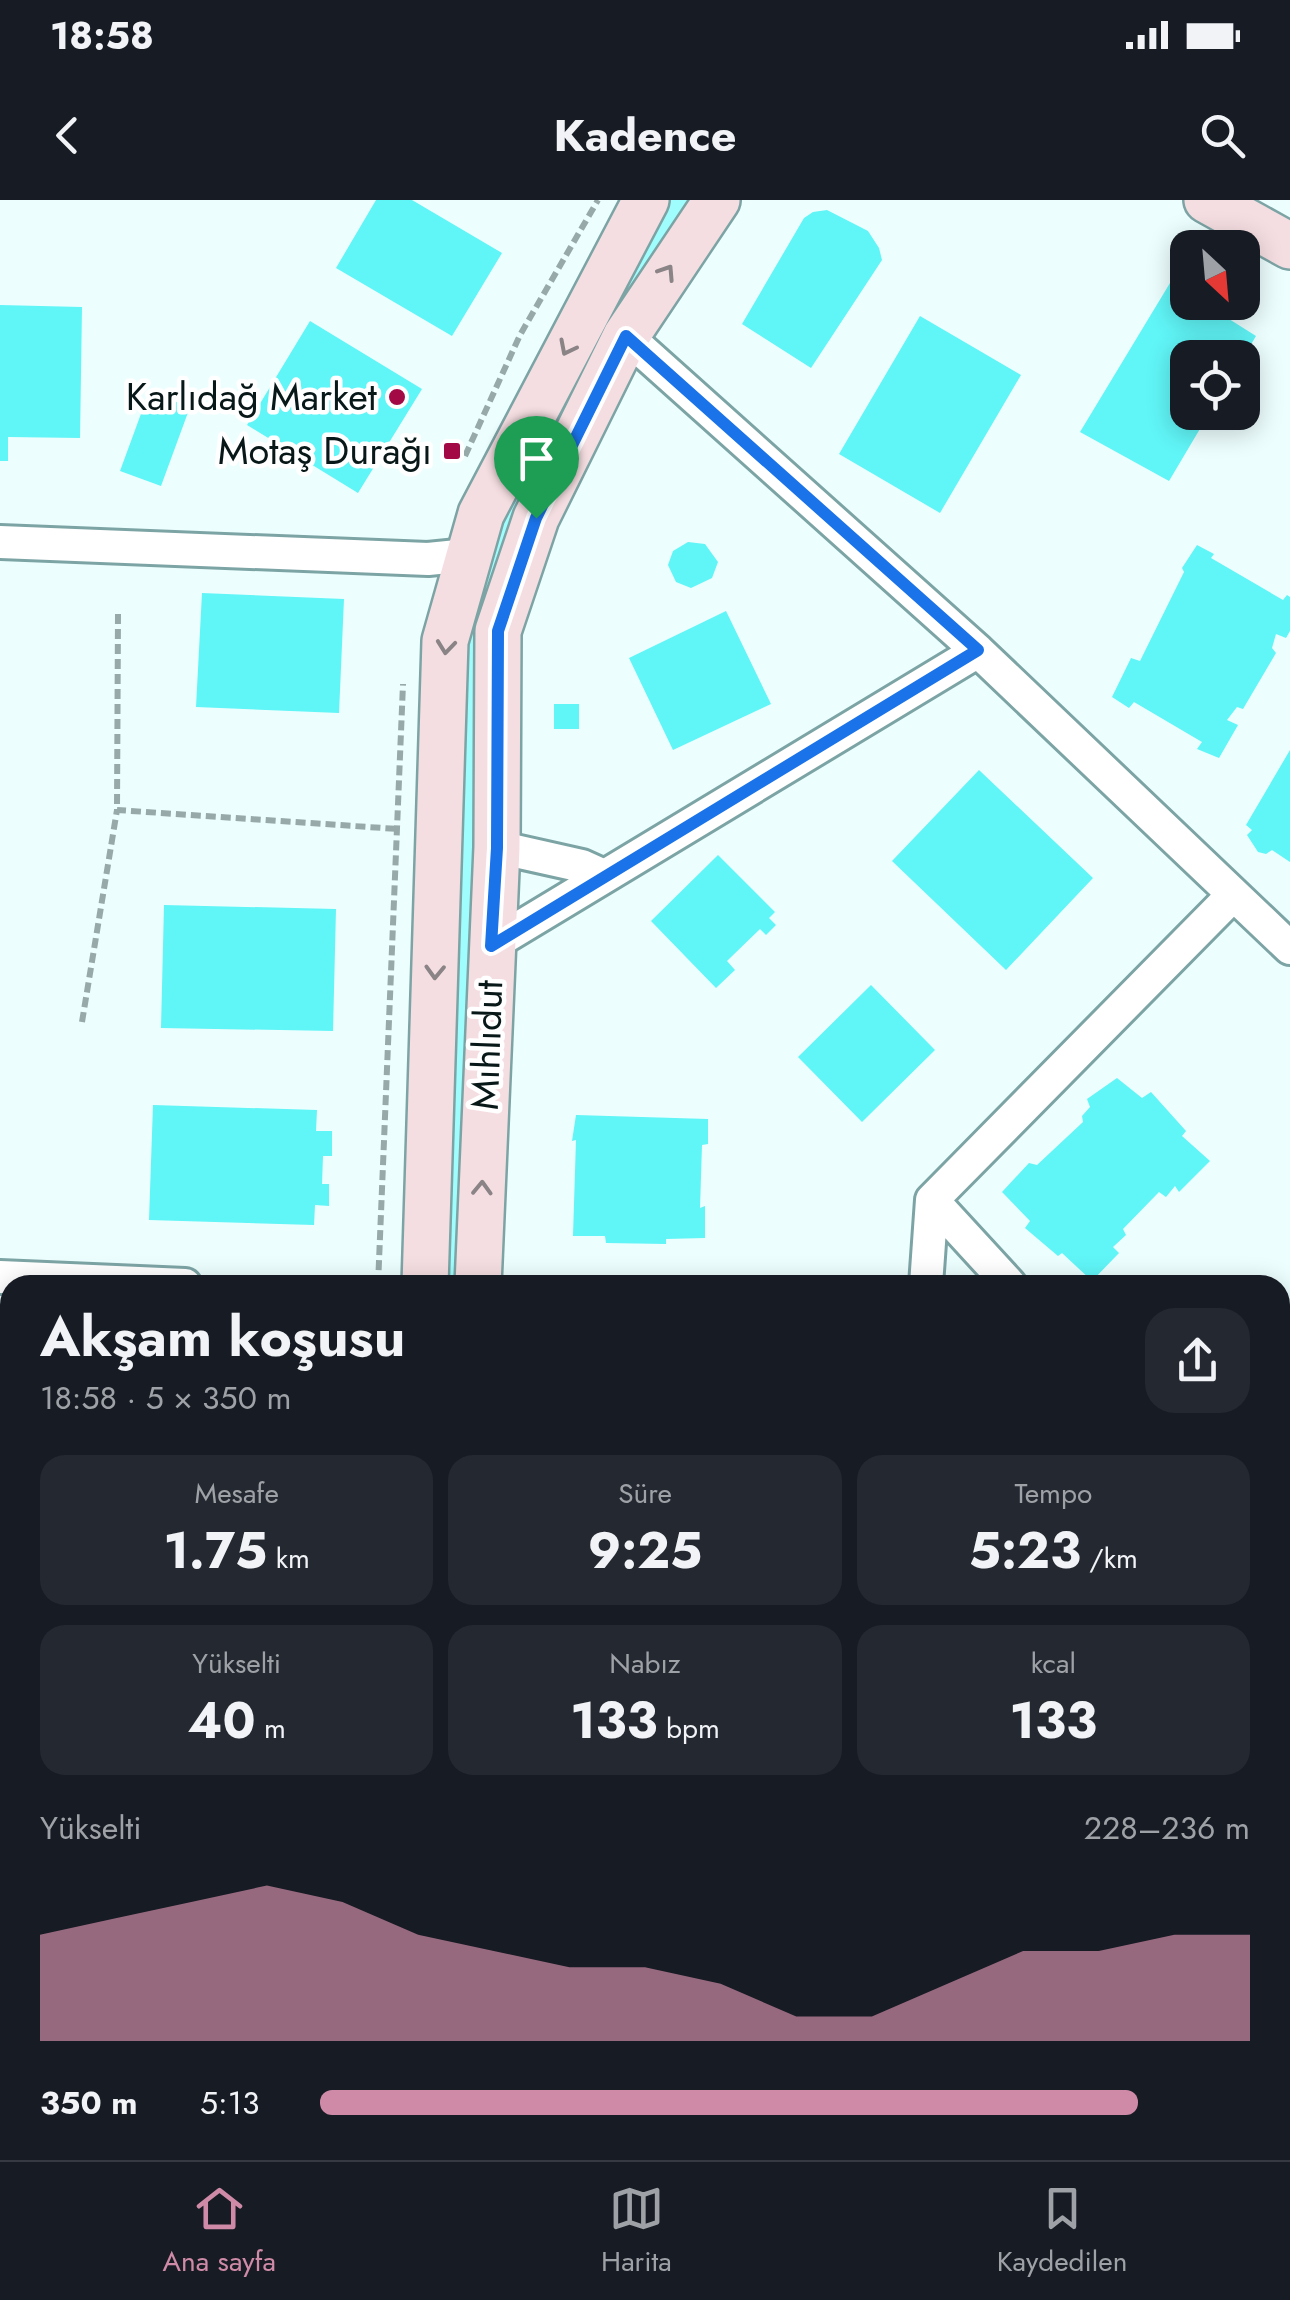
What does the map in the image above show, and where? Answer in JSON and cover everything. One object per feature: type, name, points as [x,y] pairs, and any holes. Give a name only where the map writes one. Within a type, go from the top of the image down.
[{"type":"main road","name":"Mıhlıdut","points":[[425,1275],[445,641],[468,555],[490,498],[646,200]]},
{"type":"main road","name":"Mıhlıdut","points":[[478,1275],[497,848],[498,631],[536,518],[626,336],[717,200]]},
{"type":"main road","points":[[1207,200],[1290,246]]},
{"type":"street","points":[[626,336],[978,650],[1290,948]]},
{"type":"street","points":[[0,542],[408,558],[468,555]]},
{"type":"street","points":[[491,946],[978,650]]},
{"type":"street","points":[[497,848],[582,866],[604,876]]},
{"type":"street","points":[[927,1275],[932,1200],[1233,894]]},
{"type":"street","points":[[932,1200],[1001,1275]]},
{"type":"path","points":[[82,1022],[117,810],[118,614]]},
{"type":"path","points":[[117,810],[439,832]]},
{"type":"shaded area","points":[[667,200],[693,200],[529,488],[505,539],[489,603],[459,1275],[441,1275],[463,663],[496,524]]},
{"type":"building","points":[[376,200],[412,200],[502,253],[452,336],[336,268]]},
{"type":"building","points":[[827,210],[868,231],[882,260],[811,368],[742,324],[804,218]]},
{"type":"building","points":[[1170,283],[1170,320],[1231,320],[1256,336],[1254,340],[1170,340],[1170,430],[1199,430],[1169,481],[1080,432]]},
{"type":"building","points":[[0,305],[82,307],[80,438],[8,437],[8,461],[0,461]]},
{"type":"building","points":[[920,316],[1021,375],[940,513],[839,454]]},
{"type":"building","points":[[310,321],[422,389],[358,493],[247,425]]},
{"type":"building","points":[[149,392],[190,407],[161,486],[120,471]]},
{"type":"building","points":[[688,542],[705,544],[718,562],[712,578],[691,588],[676,582],[668,565],[673,551]]},
{"type":"building","points":[[1197,545],[1214,554],[1211,558],[1283,600],[1287,595],[1290,597],[1290,631],[1286,638],[1276,634],[1272,648],[1276,653],[1243,709],[1237,707],[1227,720],[1238,725],[1219,758],[1197,749],[1202,742],[1134,702],[1129,708],[1112,697],[1131,658],[1140,661],[1184,572],[1182,568]]},
{"type":"building","points":[[202,593],[344,599],[339,713],[196,707]]},
{"type":"building","points":[[726,611],[771,704],[673,750],[629,658]]},
{"type":"building","points":[[554,704],[579,704],[579,729],[554,729]]},
{"type":"building","points":[[1290,750],[1290,862],[1272,850],[1266,854],[1258,852],[1247,835],[1252,830],[1246,825]]},
{"type":"building","points":[[979,770],[1093,878],[1006,970],[892,861]]},
{"type":"building","points":[[718,855],[775,912],[769,918],[776,925],[766,935],[760,929],[727,961],[735,970],[716,988],[651,921]]},
{"type":"building","points":[[164,905],[336,909],[333,1031],[161,1028]]},
{"type":"building","points":[[871,985],[935,1050],[862,1122],[798,1057]]},
{"type":"building","points":[[1117,1078],[1142,1098],[1151,1092],[1186,1131],[1182,1136],[1210,1161],[1179,1192],[1175,1186],[1166,1197],[1159,1192],[1123,1229],[1126,1235],[1113,1247],[1119,1253],[1098,1275],[1086,1275],[1025,1228],[1030,1221],[1002,1192],[1029,1163],[1037,1165],[1083,1122],[1082,1116],[1090,1107],[1087,1099]]},
{"type":"building","points":[[153,1105],[317,1110],[316,1131],[332,1131],[332,1156],[323,1156],[322,1184],[329,1184],[329,1206],[315,1205],[314,1225],[149,1220]]},
{"type":"building","points":[[576,1115],[708,1119],[708,1144],[702,1145],[700,1208],[705,1206],[705,1238],[666,1239],[666,1244],[606,1243],[605,1236],[573,1236],[576,1140],[572,1141]]},
{"type":"place","name":"Karlıdağ Market","points":[[397,397]]},
{"type":"place","name":"Motaş Durağı","points":[[452,451]]},
{"type":"route","points":[[626,336],[978,650],[491,946],[497,848],[498,631],[536,518],[626,336]]}]
